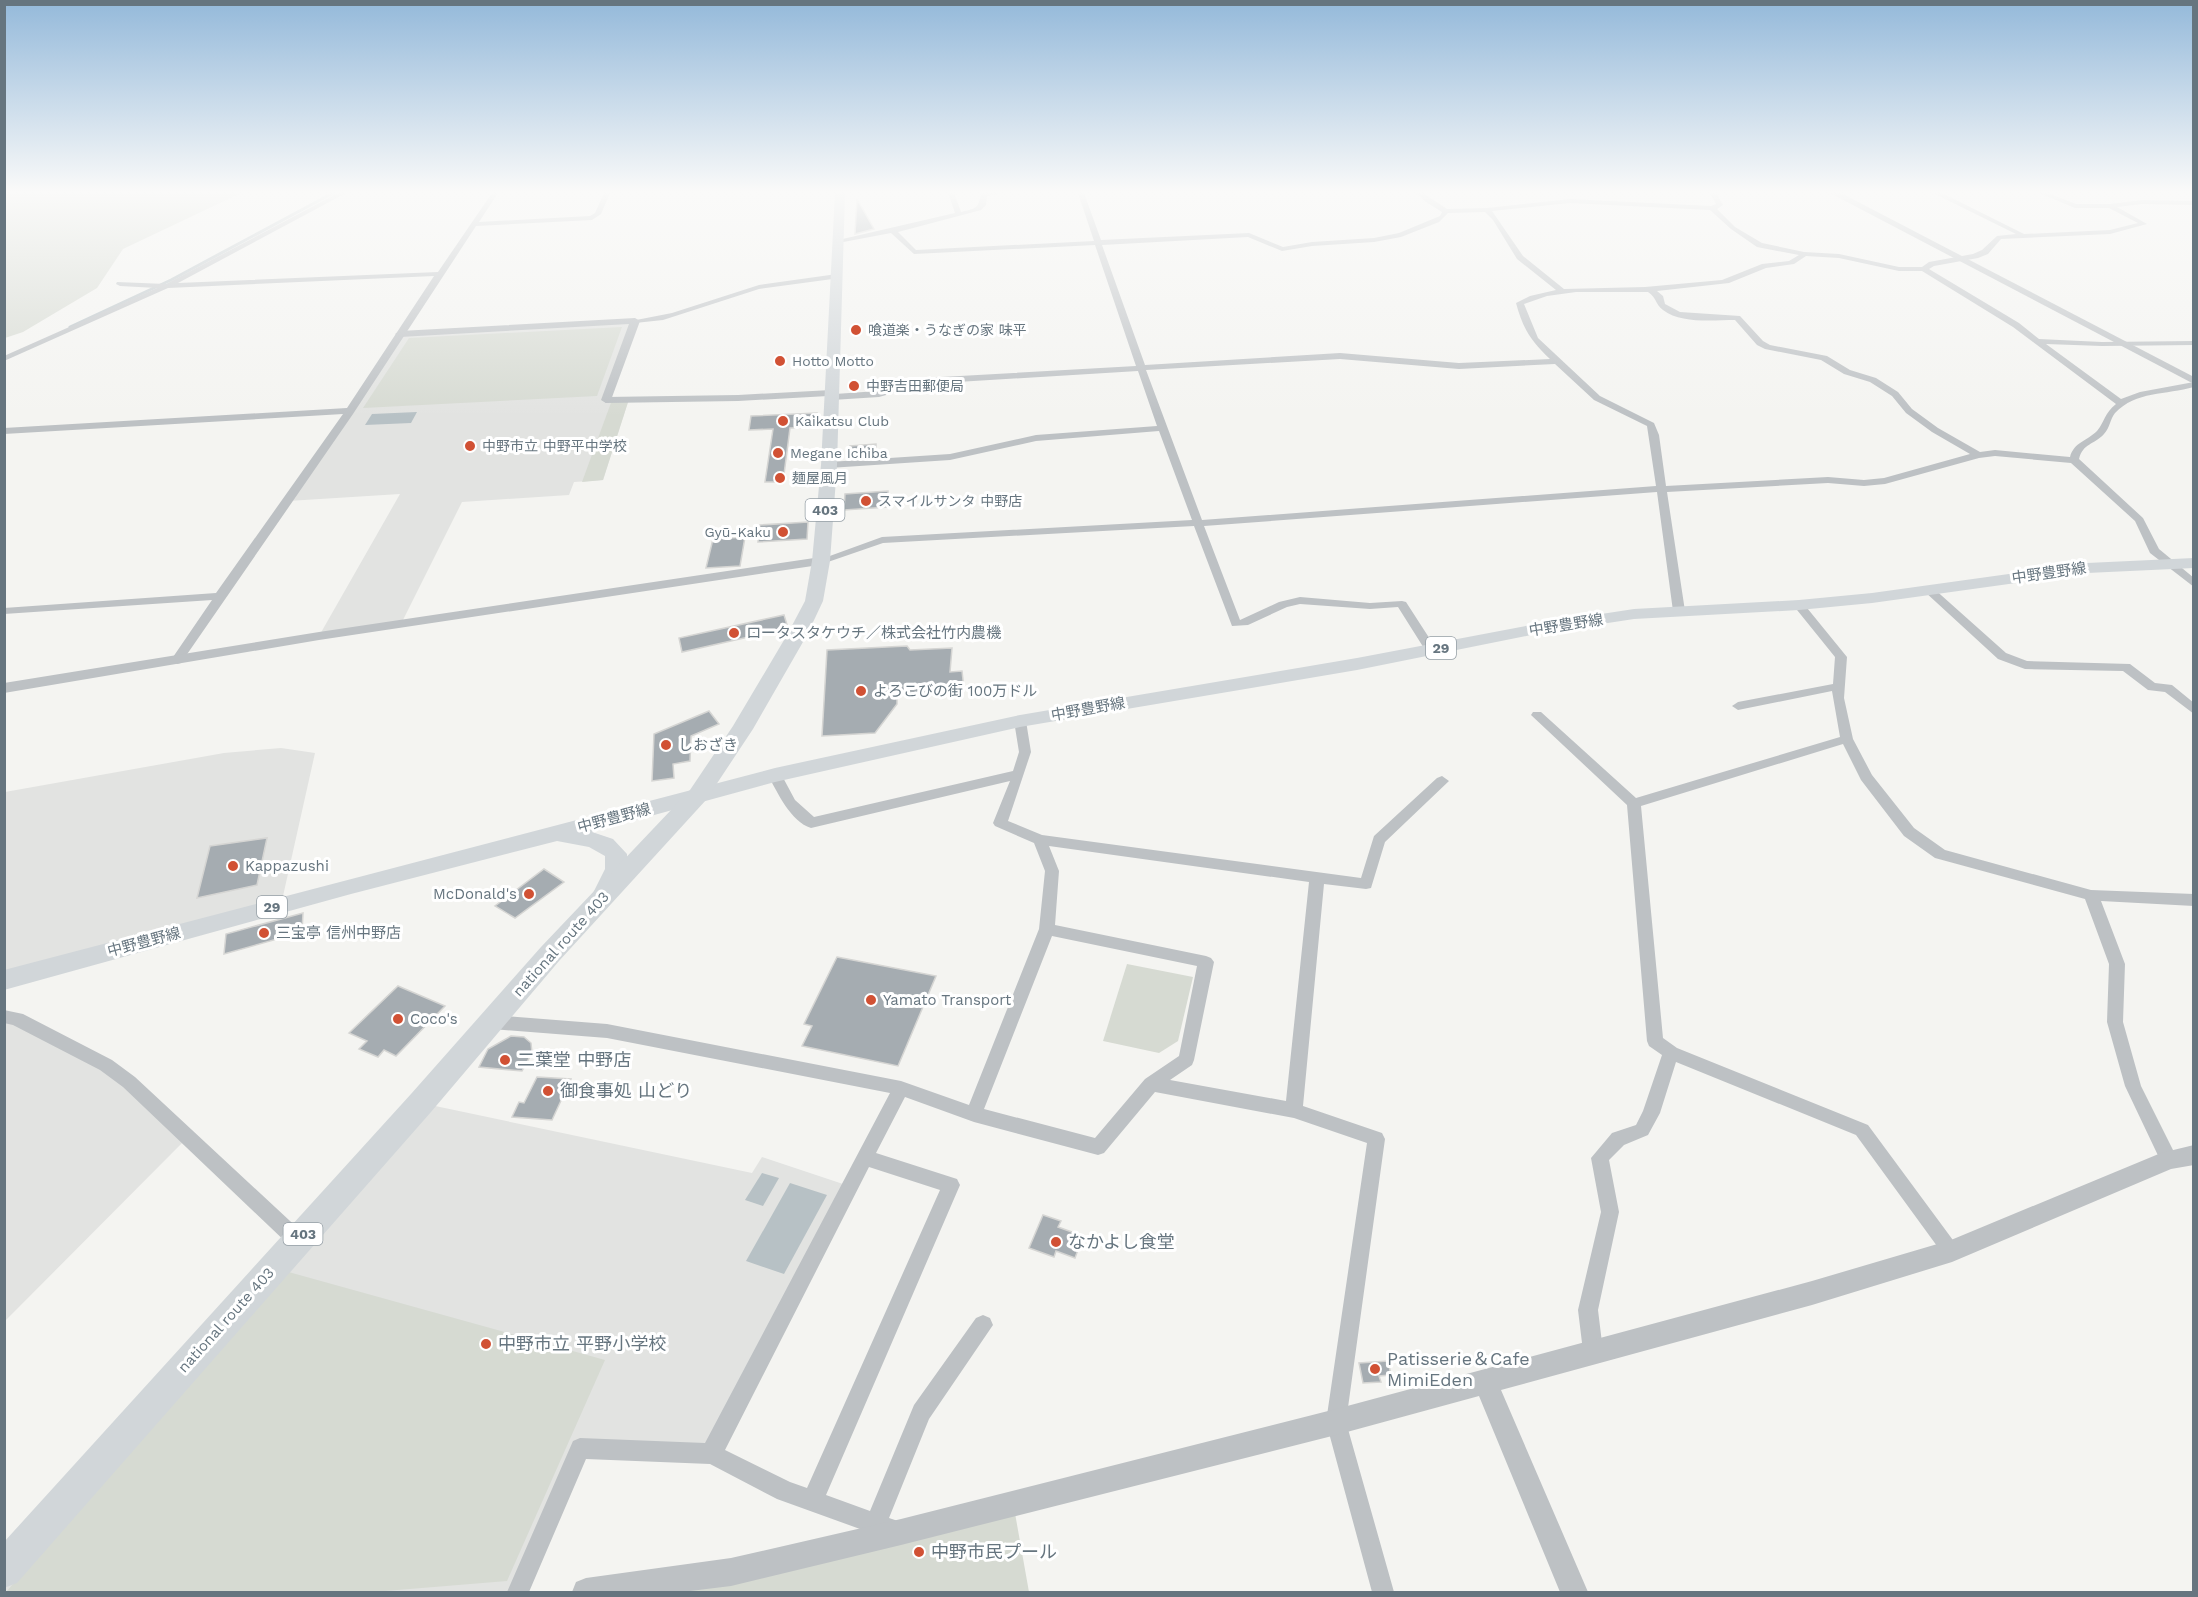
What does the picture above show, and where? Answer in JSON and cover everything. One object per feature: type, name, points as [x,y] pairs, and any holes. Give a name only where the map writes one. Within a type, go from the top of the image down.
[{"type":"highway","name":"national route 403","points":[[4,1570],[601,898],[698,795],[742,729],[814,602],[829,465],[837,268]]},
{"type":"main road","name":"中野豊野線","points":[[4,980],[775,775],[1020,721],[1431,650],[1536,629],[1634,614],[1799,605],[1872,598],[2087,568],[2168,562],[2193,563]]},
{"type":"main road","points":[[541,838],[574,836],[589,838],[610,848],[616,854],[617,861],[611,880],[601,898]]},
{"type":"street","points":[[4,359],[166,286],[201,268]]},
{"type":"street","points":[[177,660],[219,596],[263,537],[350,411],[444,268]]},
{"type":"street","points":[[1106,268],[1143,368],[1162,428],[1236,624],[1251,622],[1272,608],[1293,601],[1372,606],[1393,602],[1402,604],[1431,650]]},
{"type":"street","points":[[1533,268],[1563,292]]},
{"type":"street","points":[[1679,611],[1651,425],[1597,398],[1557,361],[1534,339],[1520,303],[1534,296],[1563,292],[1649,289],[1725,282],[1744,277],[1763,268]]},
{"type":"street","points":[[1892,268],[1924,269],[2038,341],[2120,403]]},
{"type":"street","points":[[1976,268],[2193,382],[2185,388],[2130,396],[2112,411],[2102,432],[2077,449],[2074,460]]},
{"type":"street","points":[[120,284],[166,286],[439,274]]},
{"type":"street","points":[[400,334],[662,320],[731,294],[779,282],[837,276]]},
{"type":"street","points":[[1649,289],[1659,296],[1663,309],[1674,315],[1737,318],[1760,343],[1824,358],[1847,372],[1873,380],[1895,394],[1909,411],[1935,430],[1978,455]]},
{"type":"street","points":[[635,321],[606,400],[879,394],[924,381],[1340,356],[1459,366],[1557,361]]},
{"type":"street","points":[[2038,341],[2124,344],[2193,343]]},
{"type":"street","points":[[4,431],[350,411]]},
{"type":"street","points":[[829,465],[950,457],[1036,438],[1162,428]]},
{"type":"street","points":[[4,688],[453,615],[820,561],[882,540],[1197,523],[1660,489],[1828,480],[1864,483],[1885,481],[1978,455],[1995,453],[2074,460],[2139,520],[2154,551],[2193,584]]},
{"type":"street","points":[[1928,589],[2002,656],[2025,665],[2126,667],[2152,687],[2168,688],[2193,710]]},
{"type":"street","points":[[4,611],[219,596]]},
{"type":"street","points":[[1799,605],[1841,657],[1838,698],[1847,739],[1866,777],[1909,832],[1940,854],[2091,895],[2193,900]]},
{"type":"street","points":[[1738,706],[1840,686]]},
{"type":"street","points":[[1537,715],[1634,803],[1655,1041],[1671,1053],[1862,1130],[1952,1251]]},
{"type":"street","points":[[1020,721],[1025,752],[1000,823],[1040,840],[1366,884],[1379,840],[1442,781]]},
{"type":"street","points":[[1634,803],[1847,739]]},
{"type":"street","points":[[775,775],[789,803],[811,823],[1019,774]]},
{"type":"street","points":[[975,1114],[1047,929],[1052,871],[1040,840]]},
{"type":"street","points":[[1294,1110],[1317,877]]},
{"type":"street","points":[[2091,895],[2117,964],[2115,1022],[2133,1086],[2169,1160]]},
{"type":"street","points":[[492,1022],[607,1031],[901,1088],[975,1114],[1098,1147],[1152,1084],[1186,1060],[1206,962],[1047,929]]},
{"type":"street","points":[[4,1016],[17,1019],[106,1065],[129,1082],[297,1240]]},
{"type":"street","points":[[1593,1351],[1588,1310],[1610,1212],[1600,1158],[1617,1139],[1642,1130],[1651,1113],[1671,1053]]},
{"type":"street","points":[[1152,1084],[1294,1110],[1376,1139],[1336,1422],[1383,1593]]},
{"type":"street","points":[[711,1454],[901,1088]]},
{"type":"street","points":[[586,1593],[731,1572],[901,1532],[1336,1422],[1812,1293],[1952,1251],[2169,1160],[2193,1155]]},
{"type":"street","points":[[813,1499],[951,1185],[864,1157]]},
{"type":"street","points":[[876,1523],[921,1412],[983,1325]]},
{"type":"street","points":[[1485,1382],[1574,1593]]},
{"type":"street","points":[[518,1593],[580,1448],[711,1454],[785,1491],[901,1532]]},
{"type":"shaded area","points":[[5,268],[111,268],[97,288],[23,332],[5,338]]},
{"type":"shaded area","name":"中野市立 中野平中学校","points":[[635,321],[606,399],[629,399],[603,480],[574,482],[569,495],[462,502],[401,624],[319,636],[400,494],[288,501],[400,334]]},
{"type":"shaded area","points":[[622,327],[597,396],[363,408],[409,338]]},
{"type":"shaded area","points":[[629,399],[603,480],[582,482],[612,400]]},
{"type":"shaded area","points":[[417,412],[411,423],[365,425],[372,414]]},
{"type":"shaded area","points":[[281,748],[315,753],[281,905],[5,980],[5,792],[224,753]]},
{"type":"shaded area","points":[[1127,964],[1193,977],[1178,1041],[1159,1053],[1103,1041]]},
{"type":"shaded area","points":[[5,1016],[106,1065],[188,1137],[5,1321]]},
{"type":"shaded area","name":"中野市立 平野小学校","points":[[421,1103],[752,1173],[762,1157],[849,1186],[711,1454],[580,1448],[518,1592],[5,1592],[4,1557]]},
{"type":"shaded area","points":[[762,1173],[779,1178],[763,1206],[745,1200]]},
{"type":"shaded area","points":[[790,1183],[827,1195],[784,1274],[746,1261]]},
{"type":"shaded area","points":[[285,1271],[605,1360],[507,1581],[373,1592],[6,1592]]},
{"type":"shaded area","name":"中野市民プール","points":[[1013,1502],[1029,1592],[587,1592],[731,1572]]},
{"type":"building","points":[[817,413],[815,427],[790,428],[783,482],[765,482],[773,429],[749,430],[751,416]]},
{"type":"building","points":[[876,444],[876,457],[850,458],[850,446]]},
{"type":"building","name":"スマイルサンタ 中野店","points":[[888,491],[888,507],[844,510],[845,494]]},
{"type":"building","name":"Gyū-Kaku","points":[[808,522],[807,539],[758,542],[760,525]]},
{"type":"building","points":[[745,537],[740,566],[706,568],[713,539]]},
{"type":"building","name":"ロータスタケウチ／株式会社竹内農機","points":[[784,615],[788,628],[682,652],[679,638]]},
{"type":"building","name":"よろこびの街 100万ドル","points":[[907,646],[910,650],[952,648],[950,672],[962,671],[964,689],[897,695],[897,704],[875,733],[822,736],[827,650]]},
{"type":"building","name":"しおざき","points":[[709,711],[719,724],[691,736],[690,761],[673,764],[674,778],[652,781],[654,734]]},
{"type":"building","name":"Kappazushi","points":[[267,838],[257,885],[197,898],[210,846]]},
{"type":"building","name":"McDonald's","points":[[544,869],[564,882],[515,918],[495,906]]},
{"type":"building","name":"三宝亭 信州中野店","points":[[303,913],[302,932],[224,954],[226,934]]},
{"type":"building","name":"Yamato Transport","points":[[837,957],[936,976],[898,1066],[802,1046],[812,1026],[804,1024]]},
{"type":"building","name":"Coco's","points":[[398,986],[445,1006],[396,1056],[384,1050],[378,1057],[359,1049],[367,1041],[349,1033]]},
{"type":"building","name":"二葉堂 中野店","points":[[511,1036],[524,1037],[531,1043],[532,1053],[522,1071],[479,1067],[488,1049]]},
{"type":"building","name":"御食事処 山どり","points":[[537,1077],[571,1079],[552,1120],[512,1117],[519,1102],[524,1103]]},
{"type":"building","name":"なかよし食堂","points":[[1043,1215],[1061,1221],[1058,1227],[1083,1236],[1075,1258],[1056,1251],[1054,1257],[1029,1248]]},
{"type":"building","name":"Patisserie＆Cafe MimiEden","points":[[1388,1361],[1391,1375],[1379,1376],[1381,1382],[1363,1383],[1359,1363]]},
{"type":"waterway","points":[[70,327],[194,268]]},
{"type":"place","name":"喰道楽・うなぎの家 味平","points":[[856,330]]},
{"type":"place","name":"Hotto Motto","points":[[780,361]]},
{"type":"place","name":"中野吉田郵便局","points":[[854,386]]},
{"type":"place","name":"Kaikatsu Club","points":[[783,421]]},
{"type":"place","name":"中野市立 中野平中学校","points":[[470,446]]},
{"type":"place","name":"Megane Ichiba","points":[[778,453]]},
{"type":"place","name":"麺屋風月","points":[[780,478]]},
{"type":"place","name":"スマイルサンタ 中野店","points":[[866,501]]},
{"type":"place","name":"Gyū-Kaku","points":[[783,532]]},
{"type":"place","name":"ロータスタケウチ／株式会社竹内農機","points":[[734,633]]},
{"type":"place","name":"よろこびの街 100万ドル","points":[[861,691]]},
{"type":"place","name":"しおざき","points":[[666,745]]},
{"type":"place","name":"Kappazushi","points":[[233,866]]},
{"type":"place","name":"McDonald's","points":[[529,894]]},
{"type":"place","name":"三宝亭 信州中野店","points":[[264,933]]},
{"type":"place","name":"Yamato Transport","points":[[871,1000]]},
{"type":"place","name":"Coco's","points":[[398,1019]]},
{"type":"place","name":"二葉堂 中野店","points":[[505,1060]]},
{"type":"place","name":"御食事処 山どり","points":[[548,1091]]},
{"type":"place","name":"なかよし食堂","points":[[1056,1242]]},
{"type":"place","name":"中野市立 平野小学校","points":[[486,1344]]},
{"type":"place","name":"Patisserie＆Cafe MimiEden","points":[[1375,1369]]},
{"type":"place","name":"中野市民プール","points":[[919,1552]]}]
